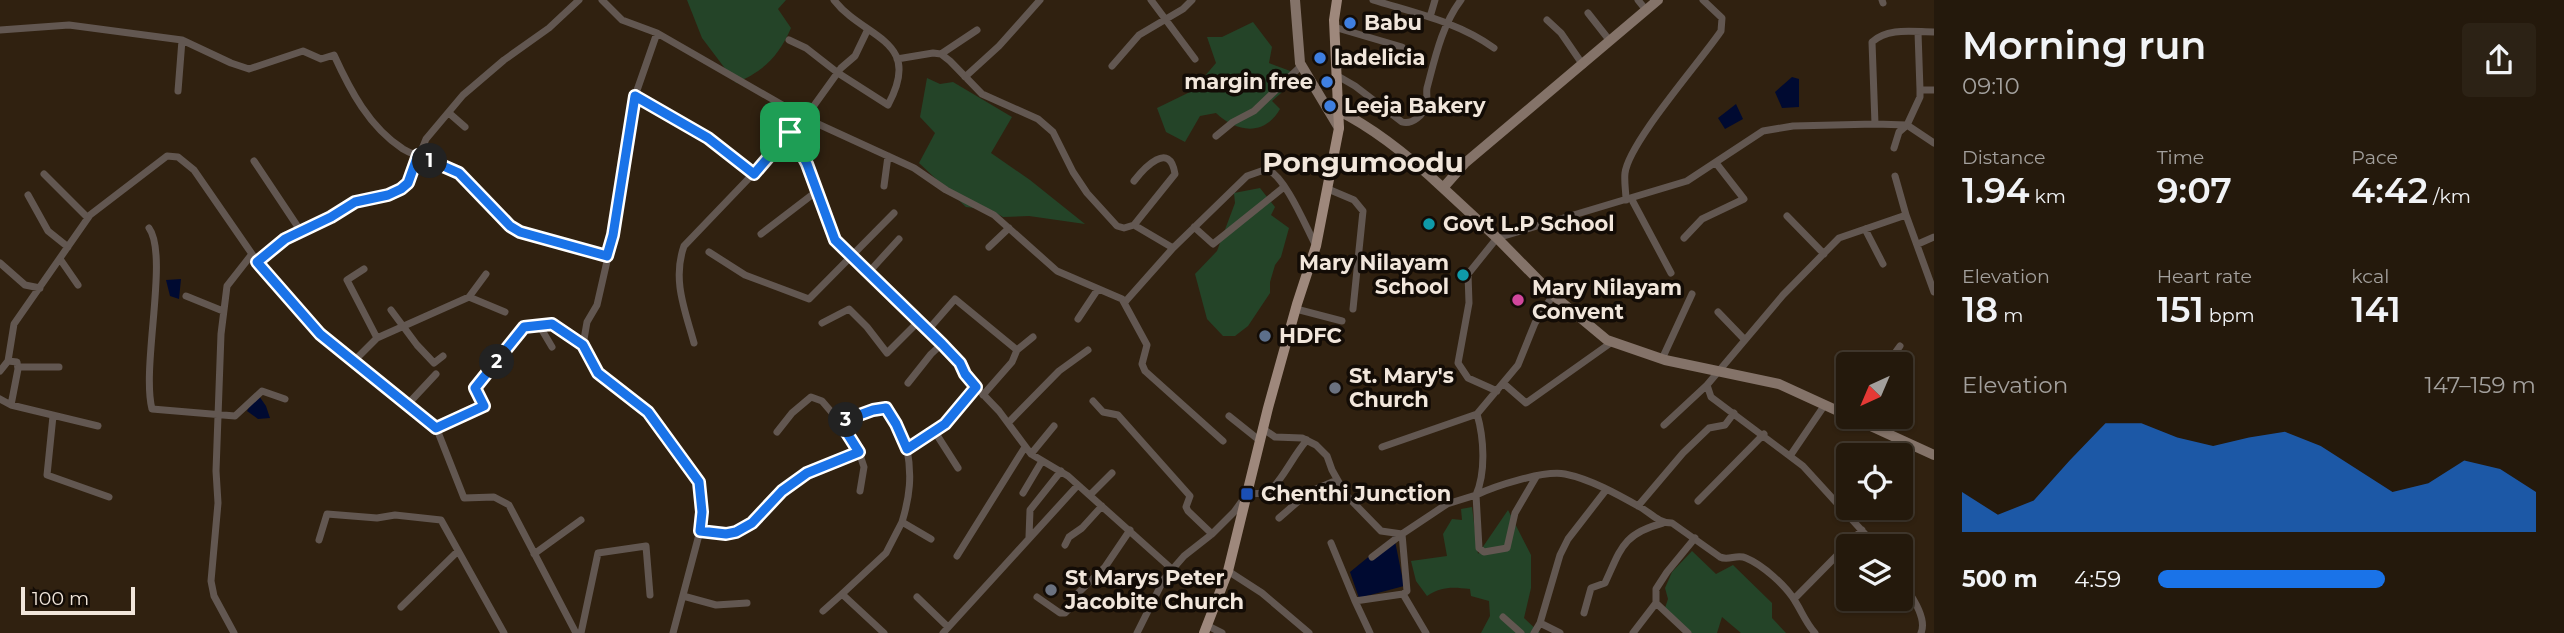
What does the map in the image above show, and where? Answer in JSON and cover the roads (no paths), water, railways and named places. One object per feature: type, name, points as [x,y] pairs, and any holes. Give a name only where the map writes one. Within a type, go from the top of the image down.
[{"type":"main road","points":[[1205,629],[1228,571],[1261,434],[1316,246],[1328,189],[1339,128],[1334,27],[1337,0]]},
{"type":"street","points":[[566,0],[571,7]]},
{"type":"street","points":[[257,262],[300,230],[331,217],[355,202],[388,195],[401,189],[408,183],[426,139],[463,95],[579,0]]},
{"type":"street","points":[[602,0],[622,20],[657,33],[804,118],[914,168],[946,190],[994,215],[1057,271],[1125,302],[1147,345],[1144,369],[1223,441]]},
{"type":"street","points":[[789,40],[806,48],[838,74],[888,105],[896,92],[899,76],[897,58],[890,45],[878,34],[843,12],[834,0]]},
{"type":"street","points":[[965,77],[999,46],[1040,0]]},
{"type":"street","points":[[1152,0],[1195,59]]},
{"type":"street","points":[[1112,66],[1139,35],[1184,9],[1192,0]]},
{"type":"street","points":[[1295,0],[1297,48],[1301,66],[1339,128]]},
{"type":"street","points":[[1373,0],[1446,22],[1494,48]]},
{"type":"street","points":[[1430,17],[1434,0]]},
{"type":"street","points":[[1336,74],[1402,121],[1410,122],[1419,117],[1426,104],[1426,91],[1446,22],[1461,0]]},
{"type":"street","points":[[1638,0],[1646,10]]},
{"type":"street","points":[[1443,188],[1465,163],[1658,0]]},
{"type":"street","points":[[1671,273],[1628,199],[1625,175],[1630,158],[1656,119],[1721,31],[1722,18],[1703,0]]},
{"type":"street","points":[[1588,13],[1610,41]]},
{"type":"street","points":[[1547,20],[1561,33],[1583,65]]},
{"type":"street","points":[[0,30],[69,25],[182,40],[249,69],[303,51],[321,59],[334,55],[347,85],[361,107],[405,150],[459,173],[510,226],[520,232],[607,256]]},
{"type":"street","points":[[1334,27],[1402,47]]},
{"type":"street","points":[[694,343],[678,284],[684,246],[754,174],[794,125],[804,118],[855,56],[868,29]]},
{"type":"street","points":[[941,54],[977,30]]},
{"type":"street","points":[[1875,124],[1872,42],[1899,31],[1934,32]]},
{"type":"street","points":[[1895,148],[1899,132],[1907,125],[1917,105],[1920,90],[1919,32]]},
{"type":"street","points":[[583,345],[587,322],[597,305],[613,235],[635,96],[657,33]]},
{"type":"street","points":[[178,91],[182,40]]},
{"type":"street","points":[[897,58],[941,54],[982,94],[1038,118],[1053,132],[1087,193],[1111,220],[1124,229],[1134,225],[1175,174],[1174,167],[1167,160],[1158,158],[1148,163],[1134,181]]},
{"type":"street","points":[[1216,136],[1233,122],[1254,111],[1301,66]]},
{"type":"street","points":[[1920,90],[1934,90]]},
{"type":"street","points":[[635,96],[708,138],[754,174]]},
{"type":"street","points":[[1337,110],[1364,122],[1417,164],[1497,238],[1553,295],[1612,342],[1662,359],[1779,384],[1836,411]]},
{"type":"street","points":[[449,113],[465,127]]},
{"type":"street","points":[[1497,391],[1468,378],[1458,363],[1469,303],[1468,274],[1497,238],[1687,181],[1752,137],[1774,128],[1907,125],[1934,143]]},
{"type":"street","points":[[790,132],[807,164],[835,240],[960,363],[965,374],[1028,451],[1062,471],[1172,570]]},
{"type":"street","points":[[0,371],[8,360],[14,324],[88,218],[167,156],[178,157],[194,170],[257,262],[320,334],[436,428],[464,498],[495,497],[509,505],[579,633]]},
{"type":"street","points":[[884,186],[888,156]]},
{"type":"street","points":[[254,161],[300,230]]},
{"type":"street","points":[[1684,238],[1702,219],[1744,199],[1716,163]]},
{"type":"street","points":[[1125,302],[1173,248],[1247,176],[1267,169],[1275,173],[1284,187],[1316,246]]},
{"type":"street","points":[[44,174],[88,218]]},
{"type":"street","points":[[1895,176],[1934,292]]},
{"type":"street","points":[[1194,227],[1213,244],[1284,187]]},
{"type":"street","points":[[1328,189],[1354,200],[1363,211],[1353,309]]},
{"type":"street","points":[[761,234],[817,191]]},
{"type":"street","points":[[28,195],[48,230],[68,247]]},
{"type":"street","points":[[709,252],[745,275],[808,299],[894,213]]},
{"type":"street","points":[[1664,425],[1707,385],[1839,238],[1906,215]]},
{"type":"street","points":[[1787,216],[1824,254]]},
{"type":"street","points":[[1134,225],[1173,248]]},
{"type":"street","points":[[989,247],[1009,228]]},
{"type":"street","points":[[1865,229],[1883,264]]},
{"type":"street","points":[[152,233],[155,295],[150,345],[151,407],[155,410],[235,416],[262,391],[285,399]]},
{"type":"street","points":[[1918,244],[1934,237]]},
{"type":"street","points":[[869,272],[899,239]]},
{"type":"street","points":[[234,633],[214,596],[211,581],[218,503],[218,414],[223,312],[227,286],[252,254]]},
{"type":"street","points":[[60,258],[78,285]]},
{"type":"street","points":[[0,263],[25,285],[40,288]]},
{"type":"street","points":[[364,269],[348,280],[377,338]]},
{"type":"street","points":[[355,360],[377,338],[469,297],[486,274]]},
{"type":"street","points":[[1079,319],[1098,289]]},
{"type":"street","points":[[1382,447],[1477,414],[1518,365],[1535,323],[1553,295]]},
{"type":"street","points":[[1662,359],[1692,295]]},
{"type":"street","points":[[186,296],[223,312]]},
{"type":"street","points":[[469,297],[505,312]]},
{"type":"street","points":[[928,330],[955,299],[1017,350]]},
{"type":"street","points":[[822,323],[849,309],[867,327],[887,354],[919,321]]},
{"type":"street","points":[[1296,309],[1342,321]]},
{"type":"street","points":[[391,310],[434,363],[443,356]]},
{"type":"street","points":[[1718,312],[1745,340]]},
{"type":"street","points":[[436,428],[484,406],[475,388],[524,327],[552,324],[583,345],[598,373],[648,412],[699,482],[702,512],[700,531],[673,633]]},
{"type":"street","points":[[539,326],[552,347]]},
{"type":"street","points":[[983,395],[1012,362],[1017,350],[1033,337]]},
{"type":"street","points":[[1503,383],[1526,403],[1612,342]]},
{"type":"street","points":[[908,383],[942,344]]},
{"type":"street","points":[[1896,352],[1900,346]]},
{"type":"street","points":[[1007,423],[1059,371],[1088,350]]},
{"type":"street","points":[[8,360],[17,362],[18,367],[11,405]]},
{"type":"street","points":[[18,367],[59,367]]},
{"type":"street","points":[[408,404],[436,374]]},
{"type":"street","points":[[1707,385],[1711,397],[1790,456],[1822,485],[1866,534]]},
{"type":"street","points":[[907,449],[935,432],[976,387]]},
{"type":"street","points":[[777,432],[792,413],[811,397],[822,401],[840,422],[859,452],[864,467],[860,491]]},
{"type":"street","points":[[0,399],[11,405],[98,426]]},
{"type":"street","points":[[1093,401],[1103,412],[1118,415],[1150,449],[1190,496],[1186,507],[1188,511],[1212,534]]},
{"type":"street","points":[[1790,456],[1824,406]]},
{"type":"street","points":[[823,611],[886,553],[902,522],[912,474],[907,449],[886,408],[840,422]]},
{"type":"street","points":[[1638,506],[1682,453],[1709,428],[1725,425],[1734,413]]},
{"type":"street","points":[[1477,414],[1482,432],[1480,485],[1476,495],[1479,548],[1484,552],[1507,548],[1515,513],[1536,477]]},
{"type":"street","points":[[53,416],[47,475],[109,497]]},
{"type":"street","points":[[1229,416],[1261,434],[1307,440],[1316,445],[1328,456],[1337,481],[1346,495],[1381,531],[1402,534]]},
{"type":"street","points":[[957,556],[1028,451],[1054,426]]},
{"type":"street","points":[[1878,429],[1934,455]]},
{"type":"street","points":[[935,432],[958,468]]},
{"type":"street","points":[[1698,501],[1764,434]]},
{"type":"street","points":[[1137,633],[1164,579],[1184,556],[1212,534],[1247,494],[1268,493],[1276,485],[1294,454],[1307,440]]},
{"type":"street","points":[[700,531],[726,534],[736,532],[752,523],[782,491],[807,473],[859,452]]},
{"type":"street","points":[[1023,492],[1042,461]]},
{"type":"street","points":[[1029,537],[1030,510],[1062,471]]},
{"type":"street","points":[[1090,495],[1112,473]]},
{"type":"street","points":[[1373,557],[1447,504],[1503,483],[1562,473],[1606,490],[1638,506],[1663,523]]},
{"type":"street","points":[[1279,519],[1309,492],[1337,481]]},
{"type":"street","points":[[918,597],[945,630],[1078,485]]},
{"type":"street","points":[[1534,633],[1540,623],[1560,555],[1568,539],[1606,490]]},
{"type":"street","points":[[1065,545],[1069,537],[1082,528],[1102,506]]},
{"type":"street","points":[[319,540],[327,514],[377,518],[395,515],[440,520],[504,633]]},
{"type":"street","points":[[534,554],[581,520]]},
{"type":"street","points":[[902,522],[931,539]]},
{"type":"street","points":[[1584,613],[1591,588],[1605,583],[1621,547],[1648,528],[1672,523],[1725,559],[1744,557],[1752,562],[1794,599],[1805,621],[1815,633]]},
{"type":"street","points":[[1037,597],[1060,613],[1065,613],[1077,601],[1078,593],[1121,547],[1130,530]]},
{"type":"street","points":[[1794,599],[1862,530]]},
{"type":"street","points":[[1355,601],[1403,594],[1408,588],[1402,534]]},
{"type":"street","points":[[1633,633],[1656,603],[1656,589],[1667,572],[1695,538]]},
{"type":"street","points":[[1331,543],[1370,633]]},
{"type":"street","points":[[579,633],[598,553],[646,546],[650,594]]},
{"type":"street","points":[[401,607],[458,551]]},
{"type":"street","points":[[1228,571],[1262,593],[1308,633]]},
{"type":"street","points":[[842,594],[884,633]]},
{"type":"street","points":[[1403,594],[1426,633]]},
{"type":"street","points":[[683,596],[716,605],[747,603]]},
{"type":"street","points":[[1913,601],[1923,626],[1921,633]]},
{"type":"street","points":[[1656,603],[1688,633]]},
{"type":"street","points":[[1503,617],[1521,633]]},
{"type":"street","points":[[1540,623],[1560,633]]},
{"type":"street","points":[[1205,629],[1222,633]]},
{"type":"water","points":[[1792,77],[1799,79],[1799,107],[1782,108],[1775,92]]},
{"type":"water","points":[[1736,104],[1743,119],[1725,129],[1718,118]]},
{"type":"water","points":[[181,279],[179,299],[170,296],[166,280]]},
{"type":"water","points":[[257,393],[270,418],[258,419],[247,411]]},
{"type":"water","points":[[1394,536],[1404,586],[1359,598],[1350,572]]},
{"type":"place","name":"Babu","points":[[1350,23]]},
{"type":"place","name":"ladelicia","points":[[1320,58]]},
{"type":"place","name":"margin free","points":[[1327,82]]},
{"type":"place","name":"Leeja Bakery","points":[[1330,106]]},
{"type":"place","name":"Govt L.P School","points":[[1429,224]]},
{"type":"place","name":"Mary Nilayam School","points":[[1463,275]]},
{"type":"place","name":"Mary Nilayam Convent","points":[[1518,300]]},
{"type":"place","name":"HDFC","points":[[1265,336]]},
{"type":"place","name":"St. Mary's Church","points":[[1335,388]]},
{"type":"place","name":"Chenthi Junction","points":[[1247,494]]},
{"type":"place","name":"St Marys Peter Jacobite Church","points":[[1051,590]]},
{"type":"district","name":"Pongumoodu","points":[[1363,162]]}]
